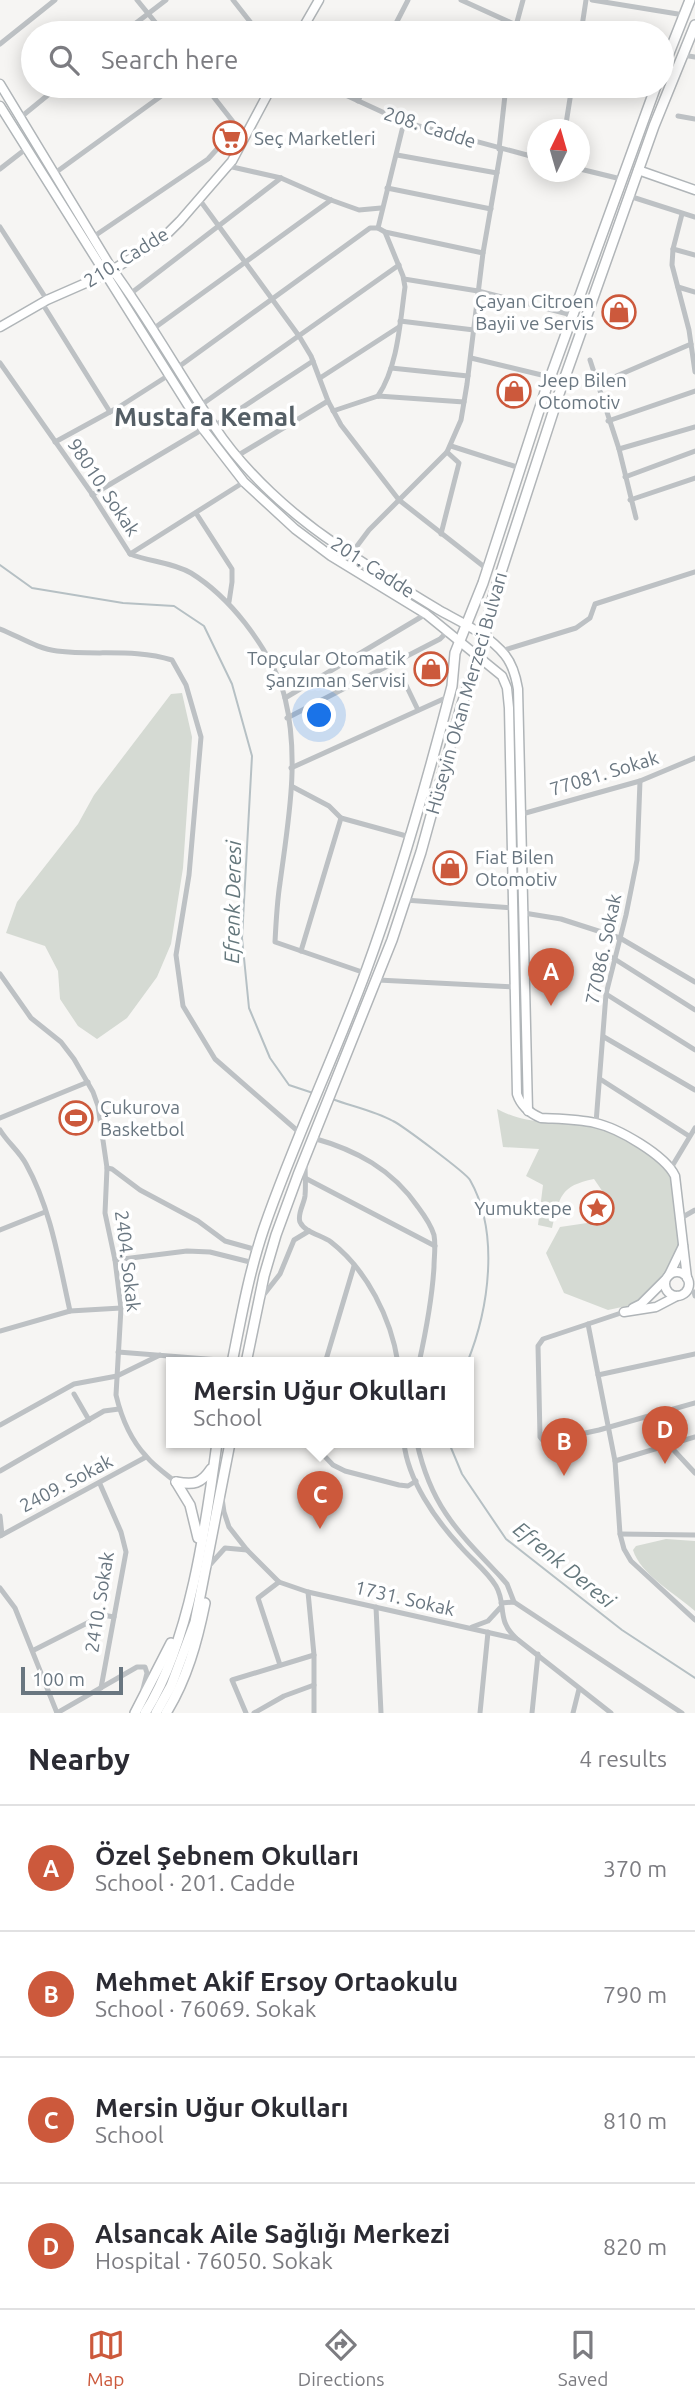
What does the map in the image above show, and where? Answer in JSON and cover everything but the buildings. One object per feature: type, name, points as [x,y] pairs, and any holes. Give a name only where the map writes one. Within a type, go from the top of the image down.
[{"type":"main road","points":[[674,38],[690,0]]},
{"type":"main road","name":"Hüseyin Okan Merzeci Bulvarı","points":[[674,78],[695,25]]},
{"type":"main road","name":"Hüseyin Okan Merzeci Bulvarı","points":[[233,1357],[257,1250],[301,1129],[365,973],[397,883],[450,696],[455,653],[488,569],[550,377],[651,98]]},
{"type":"main road","name":"Hüseyin Okan Merzeci Bulvarı","points":[[247,1357],[276,1235],[305,1156],[378,980],[405,900],[461,707],[485,636],[492,600],[527,490],[638,170],[666,98]]},
{"type":"main road","points":[[145,1713],[157,1695],[188,1610],[216,1448]]},
{"type":"main road","points":[[156,1713],[168,1693],[195,1622],[229,1448]]},
{"type":"main road","points":[[176,1482],[196,1484],[204,1480],[214,1465]]},
{"type":"main road","points":[[176,1482],[190,1505],[199,1549]]},
{"type":"main road","points":[[166,1713],[176,1697],[195,1648],[211,1579],[207,1568]]},
{"type":"main road","points":[[135,1713],[170,1645],[190,1590]]},
{"type":"street","points":[[29,21],[55,0]]},
{"type":"street","points":[[137,0],[154,21]]},
{"type":"street","points":[[138,21],[166,0]]},
{"type":"street","points":[[233,0],[250,21]]},
{"type":"street","points":[[307,21],[319,0]]},
{"type":"street","points":[[397,21],[408,0]]},
{"type":"street","points":[[461,0],[507,21]]},
{"type":"street","points":[[517,21],[523,0]]},
{"type":"street","points":[[583,21],[586,0]]},
{"type":"street","points":[[592,0],[637,4],[684,15]]},
{"type":"street","points":[[0,44],[21,27]]},
{"type":"street","points":[[683,55],[695,57]]},
{"type":"street","name":"201. Cadde","points":[[0,83],[113,269],[214,426],[237,456],[302,519],[351,555],[485,636],[501,651],[516,676],[522,814],[528,1111]]},
{"type":"street","points":[[21,117],[44,98]]},
{"type":"street","points":[[55,173],[158,98]]},
{"type":"street","points":[[214,98],[245,137]]},
{"type":"street","name":"210. Cadde","points":[[1,325],[104,275],[161,240],[228,166],[266,98]]},
{"type":"street","name":"208. Cadde","points":[[350,98],[404,122],[527,156]]},
{"type":"street","points":[[358,102],[360,98]]},
{"type":"street","points":[[351,555],[369,530],[447,452],[461,420],[483,253],[497,173],[505,98]]},
{"type":"street","points":[[567,119],[570,98]]},
{"type":"street","name":"201. Cadde","points":[[0,106],[203,429],[244,482],[295,529],[331,556],[426,614],[502,676],[507,688],[516,1086],[520,1103],[528,1111]]},
{"type":"street","points":[[678,116],[695,119]]},
{"type":"street","points":[[378,228],[404,122]]},
{"type":"street","points":[[93,237],[208,159],[237,127]]},
{"type":"street","points":[[0,169],[27,148]]},
{"type":"street","points":[[397,155],[497,173]]},
{"type":"street","points":[[228,166],[281,178],[359,210],[381,208]]},
{"type":"street","points":[[638,170],[695,190]]},
{"type":"street","points":[[590,172],[621,179]]},
{"type":"street","points":[[131,294],[281,178]]},
{"type":"street","points":[[387,188],[491,209]]},
{"type":"street","points":[[629,196],[695,217]]},
{"type":"street","points":[[199,200],[299,336],[341,425],[399,500],[488,569]]},
{"type":"street","points":[[153,329],[331,200]]},
{"type":"street","points":[[681,214],[672,265],[692,331],[695,372]]},
{"type":"street","points":[[0,227],[110,412]]},
{"type":"street","points":[[177,368],[370,228],[483,253]]},
{"type":"street","points":[[378,396],[386,384],[391,368],[400,324],[404,279],[384,232]]},
{"type":"street","points":[[673,249],[695,255]]},
{"type":"street","points":[[201,405],[400,265]]},
{"type":"street","points":[[404,279],[478,291],[572,315]]},
{"type":"street","points":[[678,288],[695,292]]},
{"type":"street","points":[[320,379],[400,324],[474,330]]},
{"type":"street","points":[[598,384],[691,344]]},
{"type":"street","points":[[471,358],[550,377]]},
{"type":"street","points":[[590,360],[619,449],[636,518]]},
{"type":"street","points":[[214,426],[313,361]]},
{"type":"street","name":"98010. Sokak","points":[[0,363],[130,554],[169,563],[191,573],[229,602],[255,636],[275,671],[285,698],[293,787],[275,942],[300,951]]},
{"type":"street","points":[[391,368],[468,376]]},
{"type":"street","points":[[55,442],[169,375]]},
{"type":"street","points":[[608,421],[695,391]]},
{"type":"street","points":[[333,411],[378,396],[464,402]]},
{"type":"street","points":[[237,456],[328,401]]},
{"type":"street","points":[[619,449],[695,427]]},
{"type":"street","points":[[92,495],[203,429]]},
{"type":"street","points":[[451,446],[520,468]]},
{"type":"street","points":[[441,534],[459,463],[447,452]]},
{"type":"street","points":[[625,477],[695,452]]},
{"type":"street","points":[[630,500],[695,478]]},
{"type":"street","points":[[130,554],[244,482]]},
{"type":"street","points":[[196,513],[232,569],[229,602]]},
{"type":"street","points":[[501,651],[576,628],[590,618],[595,604],[695,572]]},
{"type":"street","points":[[285,698],[426,614]]},
{"type":"street","points":[[0,629],[53,651],[153,654],[172,660],[186,685],[201,737],[189,875],[176,955],[183,1006],[215,1059],[301,1129]]},
{"type":"street","points":[[287,718],[440,639],[447,632]]},
{"type":"street","points":[[404,681],[418,710]]},
{"type":"street","points":[[291,768],[450,696]]},
{"type":"street","name":"77081. Sokak","points":[[522,814],[640,781],[695,760]]},
{"type":"street","name":"77086. Sokak","points":[[596,1123],[606,995],[636,860],[640,781]]},
{"type":"street","points":[[293,787],[329,806],[341,818],[410,837]]},
{"type":"street","points":[[341,818],[300,951],[365,973]]},
{"type":"street","points":[[405,900],[512,908]]},
{"type":"street","points":[[524,914],[561,919],[620,938],[695,982]]},
{"type":"street","points":[[614,958],[695,1010]]},
{"type":"street","name":"2404. Sokak","points":[[0,974],[31,1018],[61,1042],[88,1082],[98,1106],[107,1168],[105,1213],[116,1260],[121,1308],[116,1395],[119,1409],[132,1437],[146,1457],[176,1482]]},
{"type":"street","points":[[378,980],[515,987]]},
{"type":"street","points":[[606,995],[695,1050]]},
{"type":"street","points":[[604,1037],[695,1090]]},
{"type":"street","points":[[600,1079],[689,1136]]},
{"type":"street","points":[[0,1118],[88,1082]]},
{"type":"street","points":[[528,1111],[541,1118],[596,1123],[646,1148],[671,1168],[676,1176],[682,1247],[691,1288]]},
{"type":"street","points":[[671,1168],[695,1128]]},
{"type":"street","points":[[0,1130],[8,1143],[18,1149],[49,1220],[70,1311]]},
{"type":"street","points":[[314,1134],[368,1158],[399,1183],[425,1216],[435,1246],[430,1315],[420,1357]]},
{"type":"street","points":[[0,1147],[8,1143]]},
{"type":"street","points":[[305,1156],[305,1196],[299,1217],[301,1224],[330,1241],[365,1279],[382,1308],[397,1357]]},
{"type":"street","points":[[107,1168],[140,1190],[198,1221],[225,1241],[257,1250]]},
{"type":"street","points":[[305,1178],[435,1246]]},
{"type":"street","points":[[681,1218],[695,1210]]},
{"type":"street","points":[[0,1230],[45,1212]]},
{"type":"street","points":[[258,1305],[268,1287],[280,1274],[294,1240],[309,1231]]},
{"type":"street","points":[[682,1247],[667,1277],[641,1304],[543,1339],[538,1346],[540,1437],[544,1442],[695,1403]]},
{"type":"street","points":[[116,1260],[187,1251],[210,1252],[254,1263]]},
{"type":"street","points":[[327,1357],[354,1266]]},
{"type":"street","points":[[667,1277],[677,1272],[691,1288]]},
{"type":"street","points":[[667,1277],[668,1292],[677,1296]]},
{"type":"street","points":[[624,1312],[656,1307],[691,1288]]},
{"type":"street","points":[[0,1331],[70,1311],[121,1308]]},
{"type":"street","points":[[588,1324],[615,1461],[620,1534],[624,1549],[631,1561],[695,1620]]},
{"type":"street","points":[[118,1352],[181,1357]]},
{"type":"street","points":[[597,1375],[695,1354]]},
{"type":"street","points":[[0,1425],[74,1384],[117,1376],[160,1355]]},
{"type":"street","points":[[74,1394],[89,1420]]},
{"type":"street","points":[[0,1471],[104,1411],[119,1409]]},
{"type":"street","points":[[615,1461],[695,1437]]},
{"type":"street","points":[[669,1445],[695,1473]]},
{"type":"street","points":[[317,1448],[333,1465],[345,1471],[399,1485],[408,1486],[416,1481]]},
{"type":"street","points":[[406,1448],[416,1481],[435,1515],[501,1594],[504,1624],[517,1639]]},
{"type":"street","points":[[418,1448],[431,1490],[444,1514],[507,1584],[514,1602],[682,1713]]},
{"type":"street","name":"2409. Sokak","points":[[1,1536],[146,1457]]},
{"type":"street","name":"2410. Sokak","points":[[100,1484],[121,1532],[126,1552],[101,1688]]},
{"type":"street","name":"1731. Sokak","points":[[222,1491],[229,1527],[247,1550],[279,1582],[308,1592],[517,1639],[611,1713]]},
{"type":"street","points":[[0,1516],[1,1536]]},
{"type":"street","points":[[620,1534],[695,1535]]},
{"type":"street","points":[[207,1568],[225,1548],[247,1550]]},
{"type":"street","points":[[279,1582],[258,1598],[279,1665]]},
{"type":"street","points":[[0,1588],[15,1608],[57,1713],[137,1668],[145,1667],[147,1679],[135,1713]]},
{"type":"street","points":[[308,1592],[314,1655],[314,1713]]},
{"type":"street","points":[[466,1628],[488,1621],[501,1606],[514,1602]]},
{"type":"street","points":[[376,1607],[381,1713]]},
{"type":"street","points":[[34,1650],[103,1615],[114,1617]]},
{"type":"street","points":[[480,1713],[488,1632]]},
{"type":"street","points":[[532,1713],[538,1654]]},
{"type":"street","points":[[246,1713],[232,1680],[314,1655]]},
{"type":"street","points":[[254,1713],[284,1696],[314,1685]]},
{"type":"street","points":[[573,1713],[579,1689]]},
{"type":"shaded area","points":[[182,693],[192,737],[183,868],[171,944],[157,977],[127,1018],[97,1039],[78,1026],[60,999],[58,971],[45,946],[6,933],[17,902],[78,824],[94,795],[171,694]]},
{"type":"shaded area","name":"Yumuktepe","points":[[497,1109],[519,1118],[583,1125],[606,1131],[644,1149],[671,1175],[680,1239],[675,1260],[663,1280],[636,1304],[608,1310],[564,1293],[546,1253],[560,1227],[594,1222],[607,1198],[594,1179],[574,1185],[563,1194],[552,1228],[538,1225],[543,1185],[526,1176],[539,1149],[503,1147]]},
{"type":"shaded area","points":[[666,1539],[695,1541],[695,1611],[651,1576],[633,1550],[636,1546]]},
{"type":"waterway","name":"Efrenk Deresi","points":[[0,565],[32,588],[123,603],[174,606],[204,626],[232,684],[252,756],[242,938],[249,1008],[270,1058],[289,1085],[313,1093]]},
{"type":"waterway","name":"Efrenk Deresi","points":[[332,1099],[393,1121],[470,1180],[485,1223],[488,1271],[481,1319],[469,1357]]},
{"type":"waterway","name":"Efrenk Deresi","points":[[451,1448],[462,1474],[506,1539],[622,1630],[695,1678]]},
{"type":"place","name":"Seç Marketleri","points":[[230,138]]},
{"type":"place","name":"Çayan Citroen Bayii ve Servis","points":[[619,312]]},
{"type":"place","name":"Jeep Bilen Otomotiv","points":[[514,391]]},
{"type":"place","name":"Topçular Otomatik Şanzıman Servisi","points":[[431,669]]},
{"type":"place","name":"Fiat Bilen Otomotiv","points":[[450,868]]},
{"type":"place","name":"Özel Şebnem Okulları","points":[[551,1006]]},
{"type":"place","name":"Çukurova Basketbol","points":[[76,1118]]},
{"type":"place","name":"Yumuktepe","points":[[597,1208]]},
{"type":"place","name":"Alsancak Aile Sağlığı Merkezi","points":[[665,1464]]},
{"type":"place","name":"Mehmet Akif Ersoy Ortaokulu","points":[[564,1476]]},
{"type":"place","name":"Mersin Uğur Okulları","points":[[320,1529]]},
{"type":"district","name":"Mustafa Kemal","points":[[205,417]]}]
